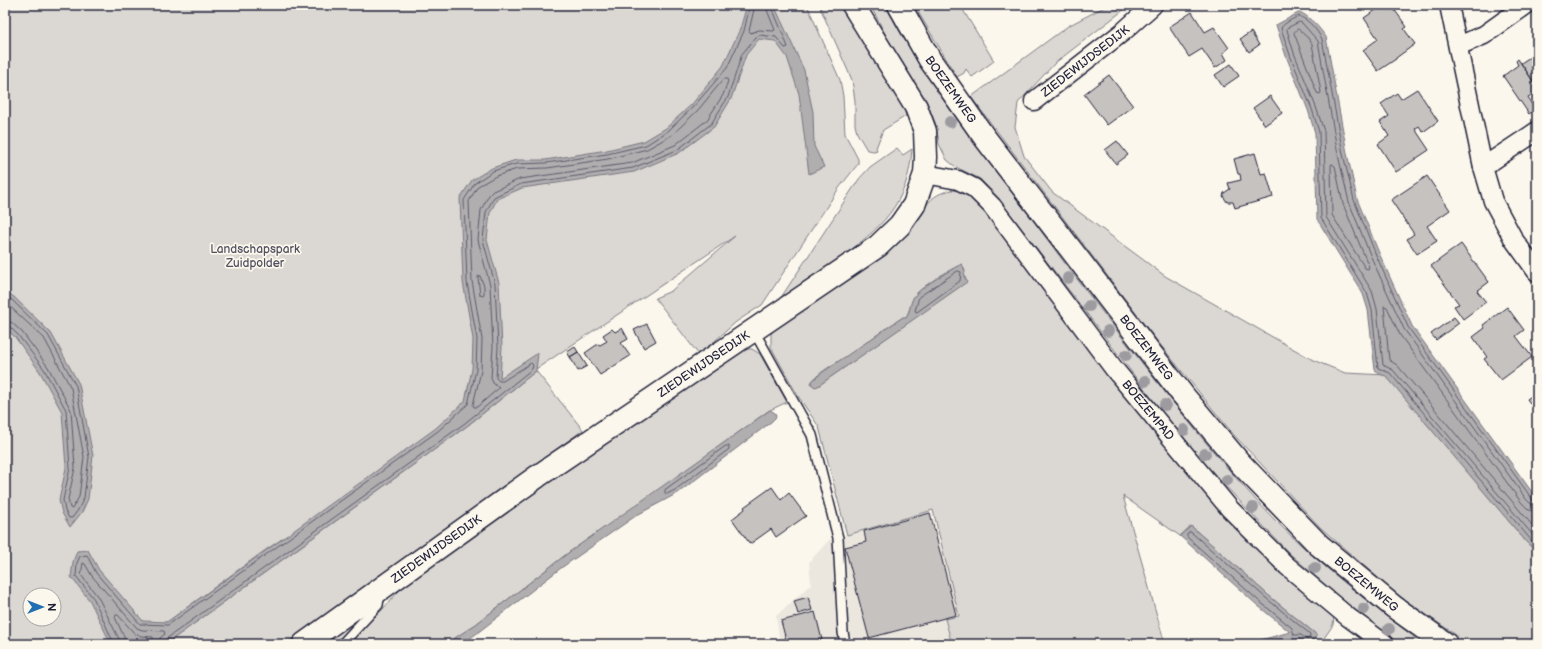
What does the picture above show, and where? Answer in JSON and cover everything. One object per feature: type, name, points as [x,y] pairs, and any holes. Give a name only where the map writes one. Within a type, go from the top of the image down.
[{"type":"street","name":"ZIEDEWIJDSEDIJK","points":[[304,644],[538,476],[878,246],[900,225],[914,205],[924,174],[926,157],[925,131],[916,107],[853,5]]},
{"type":"street","name":"BOEZEMWEG","points":[[899,5],[930,60],[985,138],[1178,389],[1235,458],[1319,545],[1394,607],[1446,644]]},
{"type":"street","name":"ZIEDEWIJDSEDIJK","points":[[1034,101],[1124,31],[1153,5]]},
{"type":"street","points":[[1449,5],[1483,168],[1493,201],[1514,240],[1537,272]]},
{"type":"street","points":[[1458,46],[1484,35],[1526,5]]},
{"type":"street","points":[[1483,168],[1537,131]]},
{"type":"street","name":"BOEZEMPAD","points":[[924,174],[958,180],[974,188],[992,206],[1115,370],[1230,509],[1286,566],[1348,617],[1385,644]]},
{"type":"lane","points":[[754,331],[812,435],[838,538],[843,632],[846,644]]},
{"type":"lane","points":[[342,644],[378,605],[380,590]]},
{"type":"shaded area","points":[[931,511],[959,616],[945,620],[952,644],[780,644],[776,616],[811,584],[809,562],[829,540]]},
{"type":"green space","name":"Landschapspark Zuidpolder","points":[[807,5],[840,80],[843,96],[845,134],[858,159],[858,164],[839,188],[762,305],[736,322],[699,355],[655,298],[671,291],[735,236],[264,551],[167,622],[163,622],[132,644],[5,644],[5,6]]},
{"type":"green space","points":[[819,5],[845,5],[902,103],[906,116],[883,130],[876,148],[877,150],[867,150],[857,133],[855,125],[855,101],[852,80]]},
{"type":"green space","points":[[870,5],[885,5],[901,35],[957,119],[1105,316],[1224,464],[1274,519],[1310,553],[1385,615],[1423,644],[1400,644],[1385,634],[1343,600],[1290,554],[1206,465],[1163,413],[999,199],[980,179],[956,167],[947,160],[939,144],[936,125],[926,100],[888,39]]},
{"type":"green space","points":[[914,5],[960,5],[994,61],[972,77],[966,69],[964,73],[957,77]]},
{"type":"green space","points":[[1108,5],[1130,5],[1055,63],[1018,103],[1015,127],[1024,156],[1052,192],[1165,276],[1313,360],[1345,373],[1386,375],[1528,544],[1537,552],[1537,644],[1469,644],[1395,593],[1321,528],[1234,435],[1154,337],[971,97],[1068,26]]},
{"type":"green space","points":[[897,148],[903,155],[912,149],[905,186],[890,213],[868,236],[839,259],[780,299],[859,179],[870,167]]},
{"type":"green space","points":[[951,190],[961,190],[970,194],[1334,617],[1333,625],[1320,644],[1309,644],[1317,635],[1268,595],[1191,526],[1180,536],[1123,496],[1165,644],[952,644],[945,619],[959,616],[933,510],[847,535],[819,427],[798,396],[771,347],[771,334],[775,328],[922,211],[934,197]],"holes":[[[962,264],[966,282],[818,386],[811,383],[824,370],[853,352],[903,317],[905,318],[914,296],[931,282],[944,273]]]},
{"type":"green space","points":[[745,349],[752,349],[760,354],[787,402],[768,411],[655,493],[568,553],[476,624],[446,644],[347,644],[381,611],[414,574],[529,489]]},
{"type":"green space","points":[[536,371],[583,430],[285,644],[166,644],[467,426]]},
{"type":"green space","points":[[365,612],[335,644],[322,644]]},
{"type":"water","points":[[747,5],[774,5],[804,70],[813,112],[814,146],[824,167],[809,174],[799,94],[787,57],[775,41],[759,39],[746,55],[731,99],[714,127],[679,153],[634,172],[522,188],[497,199],[490,213],[487,240],[499,283],[502,347],[500,378],[538,353],[536,371],[467,426],[166,644],[111,644],[90,601],[71,577],[73,562],[77,551],[88,550],[99,570],[143,621],[167,622],[436,428],[465,401],[472,369],[473,339],[463,282],[460,198],[472,180],[492,168],[516,160],[545,160],[607,150],[644,141],[666,128],[692,104],[723,66],[740,29]]},
{"type":"water","points":[[1300,12],[1308,17],[1326,37],[1357,199],[1379,253],[1412,326],[1537,499],[1537,552],[1528,544],[1386,376],[1375,370],[1368,310],[1363,294],[1317,219],[1315,133],[1308,110],[1286,56],[1276,25]]},
{"type":"water","points":[[962,264],[965,271],[964,277],[967,282],[818,386],[815,387],[811,384],[813,380],[823,372],[903,317],[906,317],[914,296],[920,290]]},
{"type":"water","points":[[5,291],[14,297],[51,333],[79,384],[93,456],[88,499],[82,512],[70,527],[62,513],[59,500],[66,468],[62,412],[40,372],[15,337],[5,328]]},
{"type":"water","points":[[770,410],[775,413],[776,417],[771,422],[678,493],[637,515],[561,568],[463,644],[446,644],[476,624],[568,553]]},
{"type":"water","points":[[1191,526],[1268,595],[1317,635],[1309,644],[1305,644],[1299,639],[1274,644],[1246,644],[1290,632],[1257,605],[1180,536]]},
{"type":"building","points":[[1383,5],[1391,5],[1407,27],[1404,29],[1415,44],[1378,71],[1363,50],[1378,39],[1364,18]]},
{"type":"building","points":[[1192,12],[1205,32],[1214,27],[1229,48],[1223,53],[1227,60],[1215,68],[1202,49],[1189,57],[1169,27]]},
{"type":"building","points":[[1251,32],[1259,45],[1249,52],[1240,39]]},
{"type":"building","points":[[1535,47],[1537,50],[1537,87],[1521,63],[1536,53],[1533,49]]},
{"type":"building","points":[[1518,59],[1537,87],[1537,92],[1528,98],[1535,110],[1529,114],[1503,76],[1518,65],[1516,61]]},
{"type":"building","points":[[1231,64],[1239,76],[1223,87],[1215,75]]},
{"type":"building","points":[[1109,75],[1133,106],[1107,125],[1084,94]]},
{"type":"building","points":[[1417,89],[1438,121],[1423,132],[1419,126],[1415,129],[1429,150],[1396,172],[1378,144],[1389,136],[1380,122],[1389,116],[1381,104],[1397,93],[1401,99]]},
{"type":"building","points":[[1270,96],[1282,113],[1265,125],[1253,108]]},
{"type":"building","points":[[1117,141],[1128,155],[1116,164],[1105,150]]},
{"type":"building","points":[[1255,153],[1261,174],[1266,173],[1273,197],[1235,208],[1233,202],[1227,202],[1223,196],[1224,193],[1230,189],[1228,183],[1241,180],[1234,159]]},
{"type":"building","points":[[1427,176],[1450,210],[1427,226],[1437,241],[1417,254],[1407,239],[1414,234],[1391,200]]},
{"type":"building","points":[[1461,244],[1489,282],[1477,291],[1486,302],[1463,319],[1454,306],[1459,304],[1431,266]]},
{"type":"building","points":[[1507,307],[1524,330],[1516,336],[1532,357],[1501,380],[1484,359],[1487,357],[1473,337],[1485,328],[1483,325]]},
{"type":"building","points":[[1454,317],[1459,323],[1436,340],[1431,334]]},
{"type":"building","points":[[647,324],[656,341],[644,348],[634,330]]},
{"type":"building","points":[[622,328],[628,339],[621,343],[630,356],[600,375],[585,353],[598,344],[600,345],[607,341],[603,335],[612,329],[615,332]]},
{"type":"building","points":[[575,347],[578,352],[570,357],[567,352]]},
{"type":"building","points":[[578,352],[587,366],[578,371],[570,357]]},
{"type":"building","points":[[1537,392],[1537,413],[1527,399]]},
{"type":"building","points":[[772,487],[781,500],[789,493],[806,516],[776,537],[771,529],[750,544],[732,519],[745,509],[744,507]]},
{"type":"building","points":[[930,513],[956,615],[869,638],[845,547],[866,542],[864,531]]},
{"type":"building","points":[[808,597],[812,610],[798,614],[794,601]]},
{"type":"building","points":[[815,612],[822,640],[805,644],[787,644],[781,621]]}]
